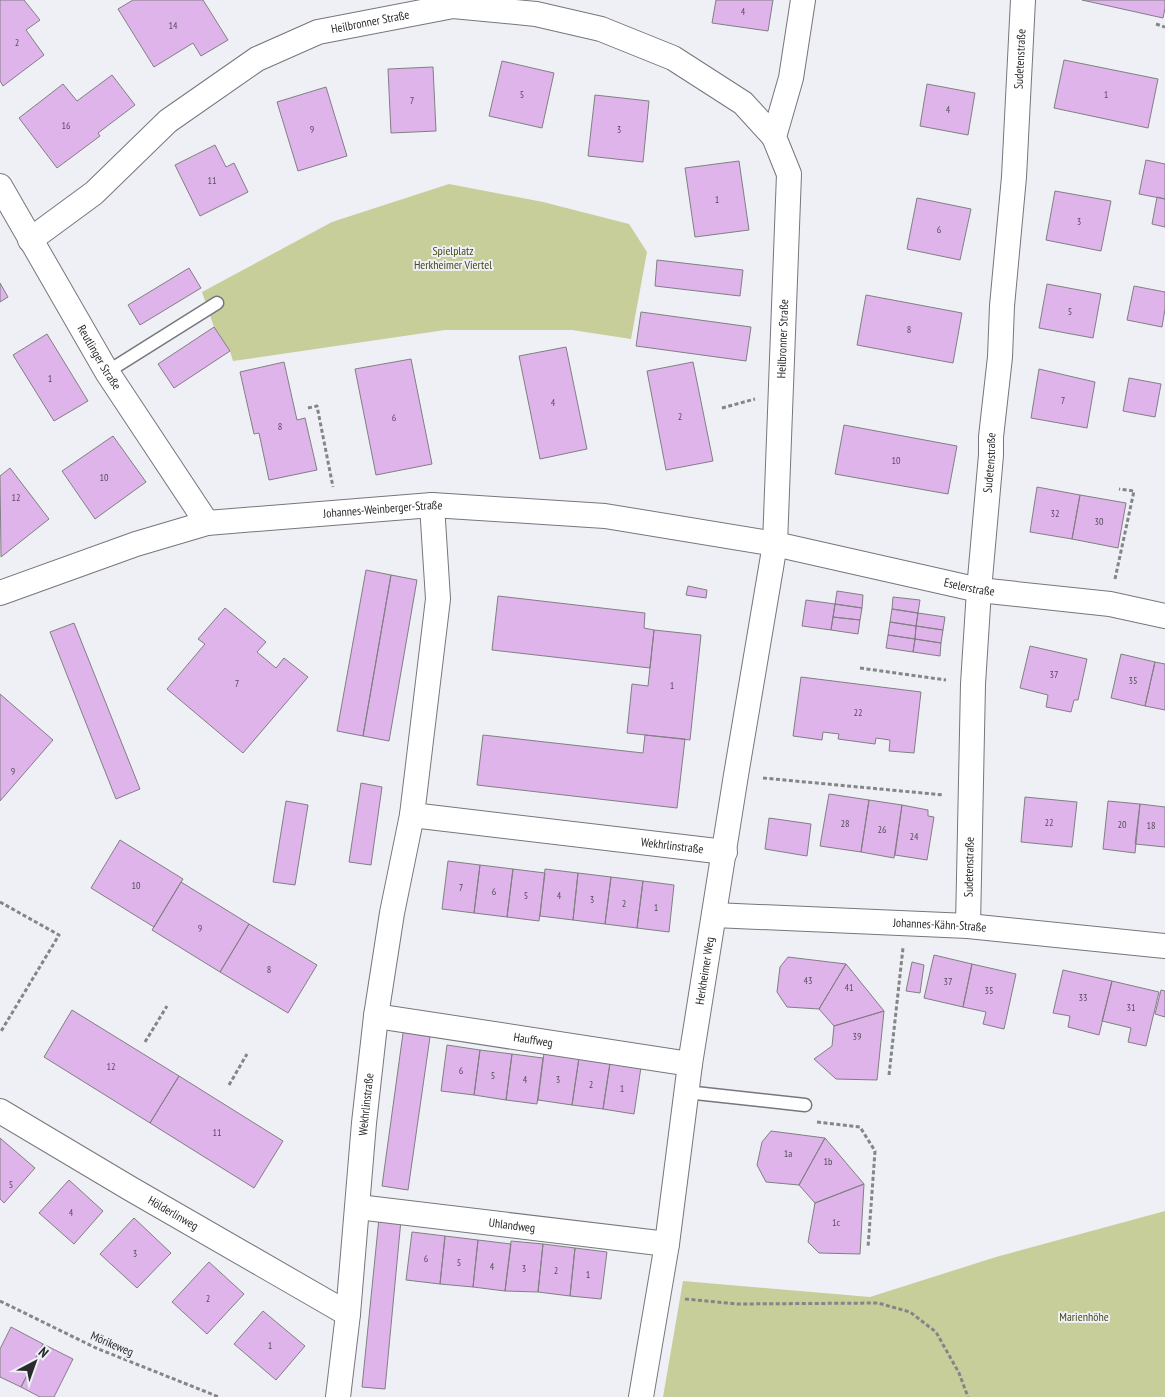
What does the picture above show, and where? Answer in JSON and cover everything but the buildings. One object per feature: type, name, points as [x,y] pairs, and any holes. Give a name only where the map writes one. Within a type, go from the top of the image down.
[{"type":"street","points":[[774,137],[790,78],[804,0]]},
{"type":"street","name":"Sudetenstraße","points":[[968,926],[974,684],[979,590],[1014,177],[1023,0]]},
{"type":"street","name":"Heilbronner Straße","points":[[30,240],[94,194],[168,121],[257,60],[318,32],[453,6],[536,14],[592,27],[673,58],[743,102],[774,137],[789,174],[776,544]]},
{"type":"street","name":"Reutlinger Straße","points":[[0,186],[107,372],[207,523]]},
{"type":"street","name":"Johannes-Weinberger-Straße","points":[[0,593],[136,544],[207,523],[432,505],[605,516],[776,544]]},
{"type":"street","name":"Wekhrlinstraße","points":[[338,1397],[348,1314],[364,1123],[376,1016],[392,913],[412,814],[438,598],[432,505]]},
{"type":"street","name":"Eselerstraße","points":[[776,544],[979,590],[1110,604],[1165,616]]},
{"type":"street","name":"Herkheimer Weg","points":[[641,1397],[666,1244],[690,1064],[736,775],[776,544]]},
{"type":"street","name":"Wekhrlinstraße","points":[[412,814],[725,852]]},
{"type":"street","name":"Johannes-Kähn-Straße","points":[[714,915],[968,926],[1165,946]]},
{"type":"street","name":"Hauffweg","points":[[376,1016],[690,1064]]},
{"type":"street","name":"Hölderlinweg","points":[[0,1111],[348,1314]]},
{"type":"street","name":"Uhlandweg","points":[[358,1207],[666,1244]]},
{"type":"lane","points":[[107,372],[217,303]]},
{"type":"lane","points":[[686,1092],[805,1105]]},
{"type":"path","points":[[1156,24],[1165,27]]},
{"type":"path","points":[[308,408],[317,406],[338,513]]},
{"type":"path","points":[[1110,604],[1134,491],[1120,489]]},
{"type":"path","points":[[860,668],[974,684]]},
{"type":"path","points":[[736,775],[972,798]]},
{"type":"path","points":[[0,902],[59,935],[0,1033]]},
{"type":"path","points":[[889,1074],[906,923]]},
{"type":"path","points":[[145,1042],[167,1006]]},
{"type":"path","points":[[229,1085],[247,1054]]},
{"type":"path","points":[[812,1121],[860,1127],[875,1151],[868,1248]]},
{"type":"path","points":[[657,1296],[738,1304],[878,1303],[910,1312],[936,1332],[959,1373],[968,1397]]},
{"type":"path","name":"Mörikeweg","points":[[0,1301],[96,1348],[219,1397]]},
{"type":"green space","name":"Spielplatz Herkheimer Viertel","points":[[449,184],[543,202],[629,224],[647,252],[631,339],[572,330],[445,330],[233,361],[230,351],[214,327],[202,292],[332,222]]},
{"type":"green space","name":"Marienhöhe","points":[[1165,1211],[1165,1397],[663,1397],[683,1281],[870,1297],[996,1257]]}]
